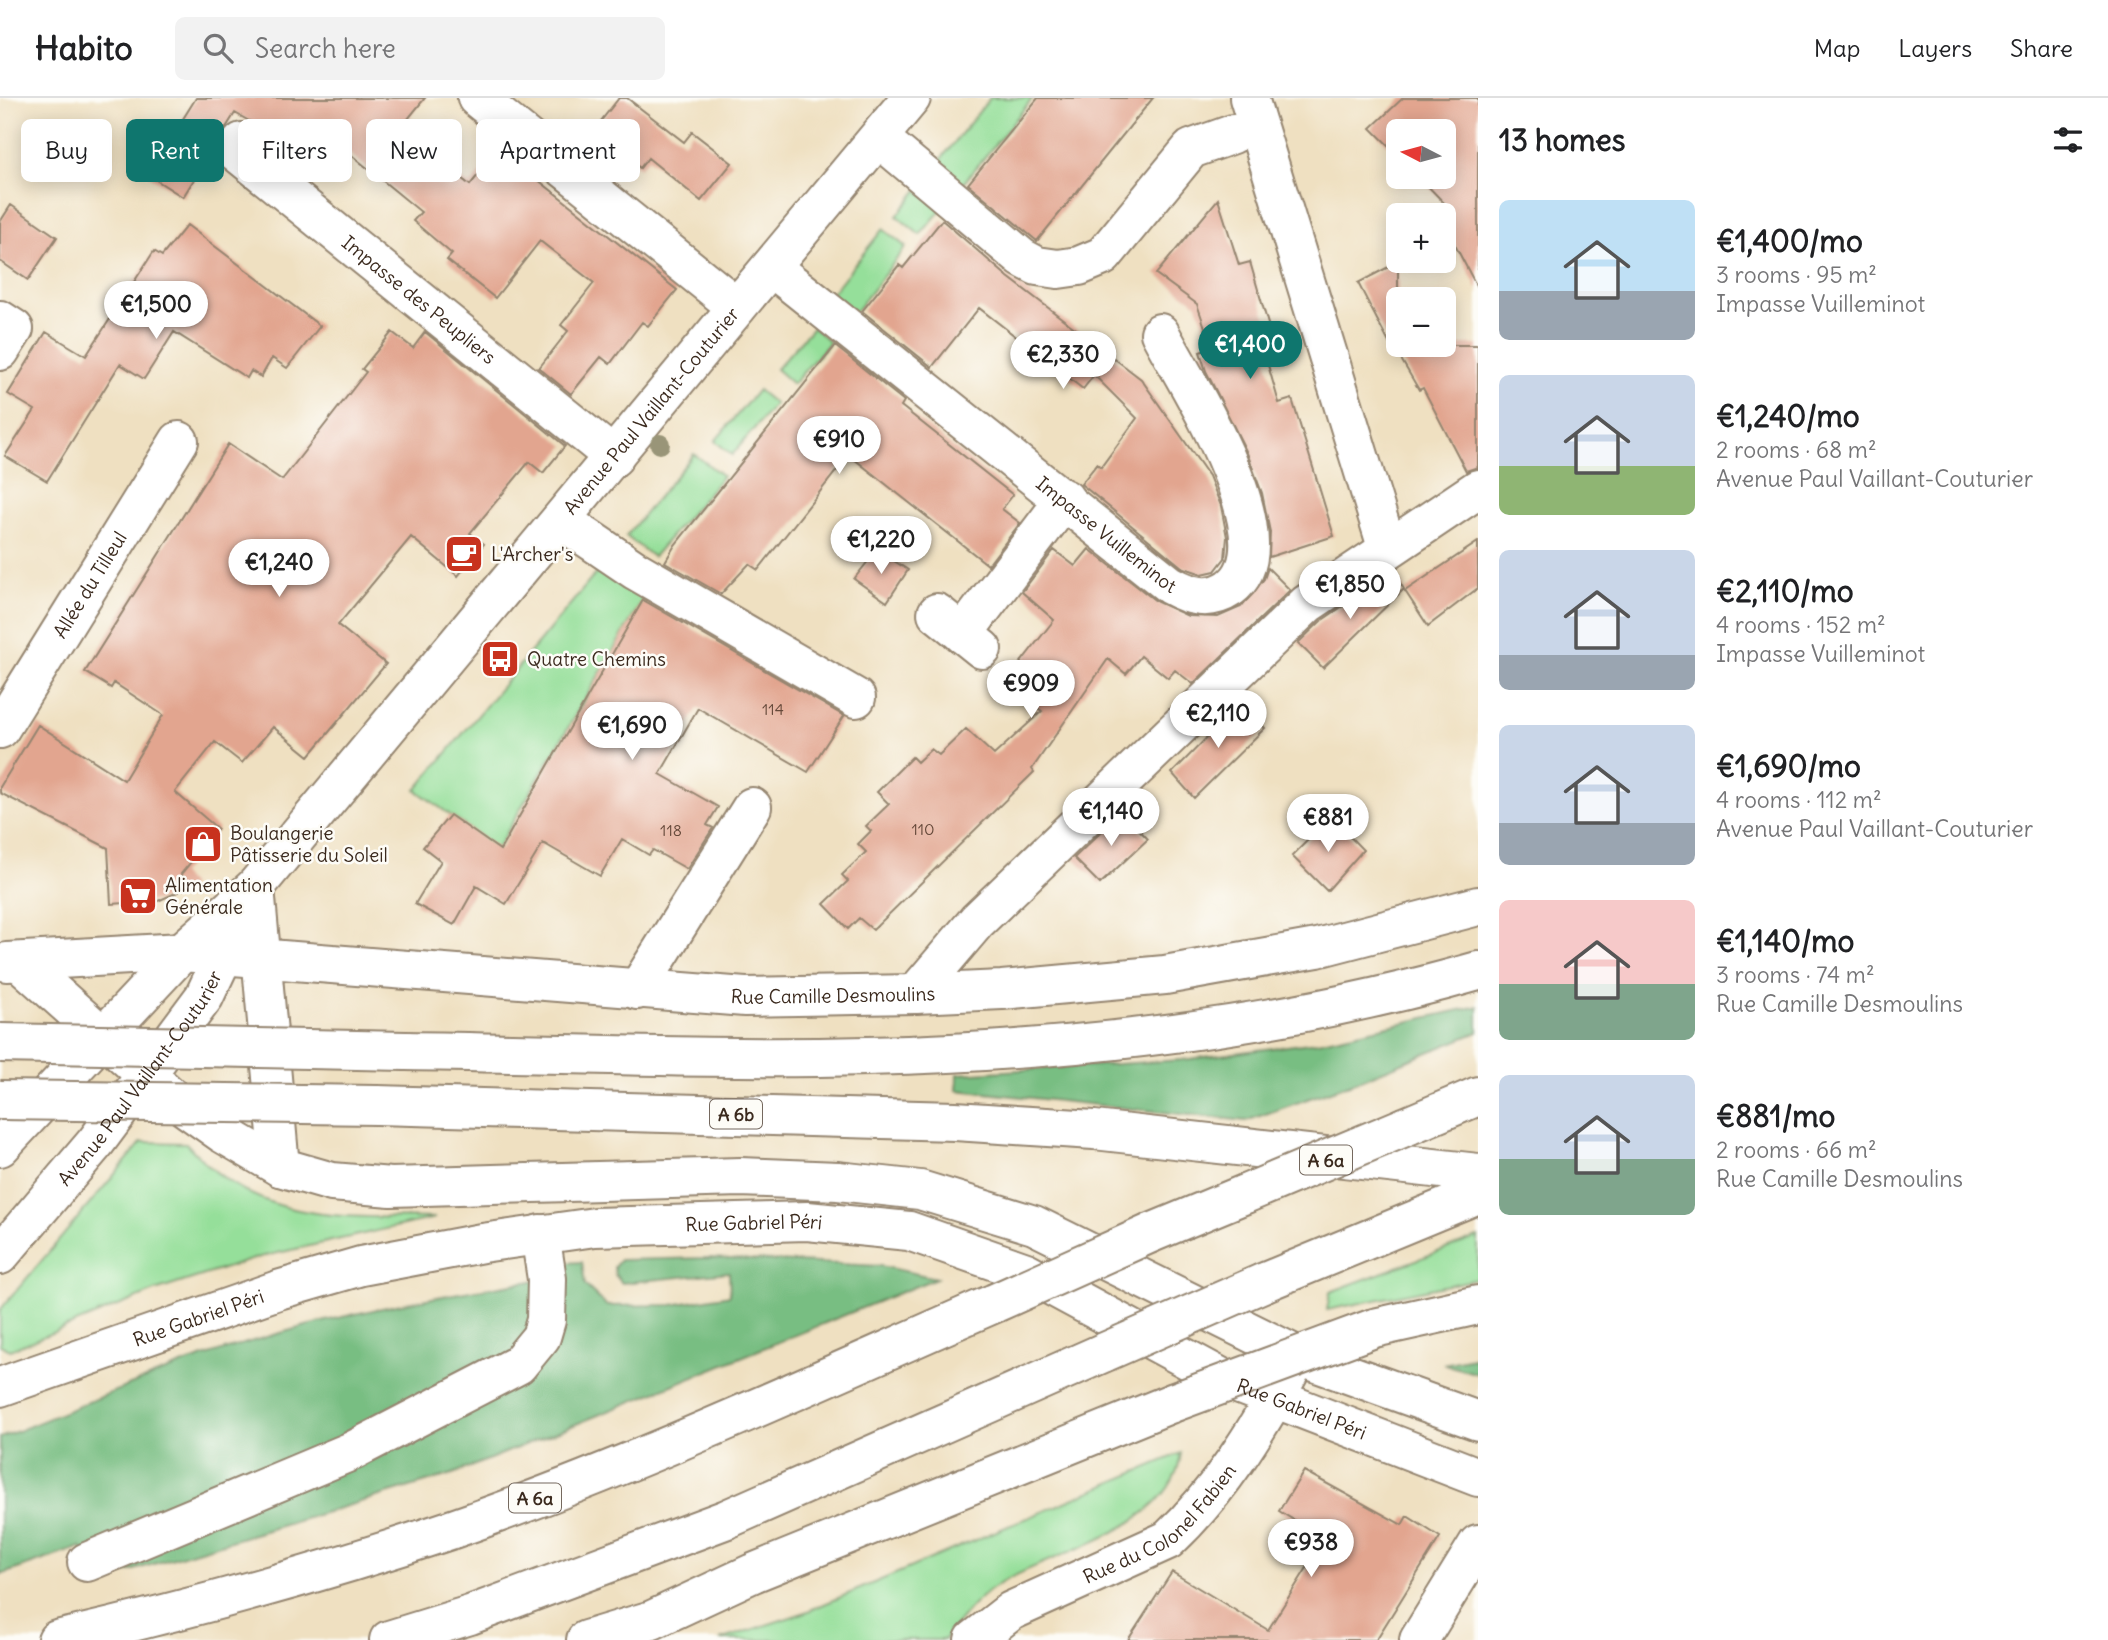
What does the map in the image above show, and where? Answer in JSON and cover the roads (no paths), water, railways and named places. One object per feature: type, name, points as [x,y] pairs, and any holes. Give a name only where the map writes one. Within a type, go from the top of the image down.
[{"type":"main road","points":[[477,98],[737,307]]},
{"type":"main road","name":"Avenue Paul Vaillant-Couturier","points":[[0,1147],[182,952],[255,887],[911,98]]},
{"type":"main road","points":[[1249,98],[1387,547]]},
{"type":"main road","points":[[878,138],[1022,258],[1037,266],[1058,269],[1079,266],[1103,256],[1191,149],[1233,134]]},
{"type":"main road","name":"Impasse des Peupliers","points":[[273,182],[614,457]]},
{"type":"main road","name":"Impasse Vuilleminot","points":[[771,267],[1181,591],[1202,597],[1212,596],[1232,586],[1238,578],[1249,545],[1249,522],[1234,476],[1160,333]]},
{"type":"main road","name":"Allée du Tilleul","points":[[0,729],[179,441]]},
{"type":"main road","points":[[915,994],[977,921],[1307,604],[1387,547],[1478,489]]},
{"type":"main road","points":[[961,632],[1065,499]]},
{"type":"main road","points":[[561,520],[635,570],[856,698]]},
{"type":"main road","points":[[637,990],[752,807]]},
{"type":"main road","points":[[255,887],[280,1167]]},
{"type":"main road","name":"Avenue Paul Vaillant-Couturier","points":[[0,1255],[96,1142],[204,997],[255,887]]},
{"type":"main road","name":"Rue Camille Desmoulins","points":[[182,952],[745,997],[915,994],[1026,989],[1165,975],[1317,948],[1478,906]]},
{"type":"main road","points":[[10,962],[182,952]]},
{"type":"main road","points":[[10,962],[102,1035],[146,1075],[222,1133],[280,1167],[332,1182],[391,1186],[740,1177],[838,1181],[920,1190],[1034,1224],[1298,1356],[1478,1420]]},
{"type":"main road","points":[[0,1042],[406,1051],[853,1056],[1074,1044],[1164,1035],[1382,996],[1478,971]]},
{"type":"main road","points":[[96,1142],[102,1035]]},
{"type":"main road","name":"A 6a","points":[[57,1640],[214,1603],[455,1528],[688,1435],[1151,1233],[1478,1096]]},
{"type":"main road","name":"A 6b","points":[[0,1100],[377,1105],[955,1121],[1094,1130],[1478,1173]]},
{"type":"main road","points":[[389,1640],[470,1615],[727,1519],[1265,1282],[1478,1194]]},
{"type":"main road","name":"Rue Gabriel Péri","points":[[0,1387],[278,1290],[361,1266],[540,1234],[595,1227],[807,1221],[909,1231],[1026,1272],[1222,1378],[1478,1477]]},
{"type":"main road","points":[[87,1562],[352,1451],[518,1366],[541,1337],[546,1320],[547,1279],[540,1234]]},
{"type":"main road","points":[[586,1640],[652,1620],[753,1573],[1172,1403],[1374,1328],[1478,1305]]},
{"type":"main road","name":"Rue du Colonel Fabien","points":[[974,1640],[1011,1611],[1168,1540],[1186,1523],[1237,1459],[1275,1399],[1298,1356]]},
{"type":"main road","points":[[1419,1640],[1478,1544]]},
{"type":"place","name":"L'Archer's","points":[[464,554]]},
{"type":"place","name":"Quatre Chemins","points":[[500,659]]},
{"type":"place","name":"Boulangerie Pâtisserie du Soleil","points":[[203,844]]},
{"type":"place","name":"Alimentation Générale","points":[[138,896]]}]
